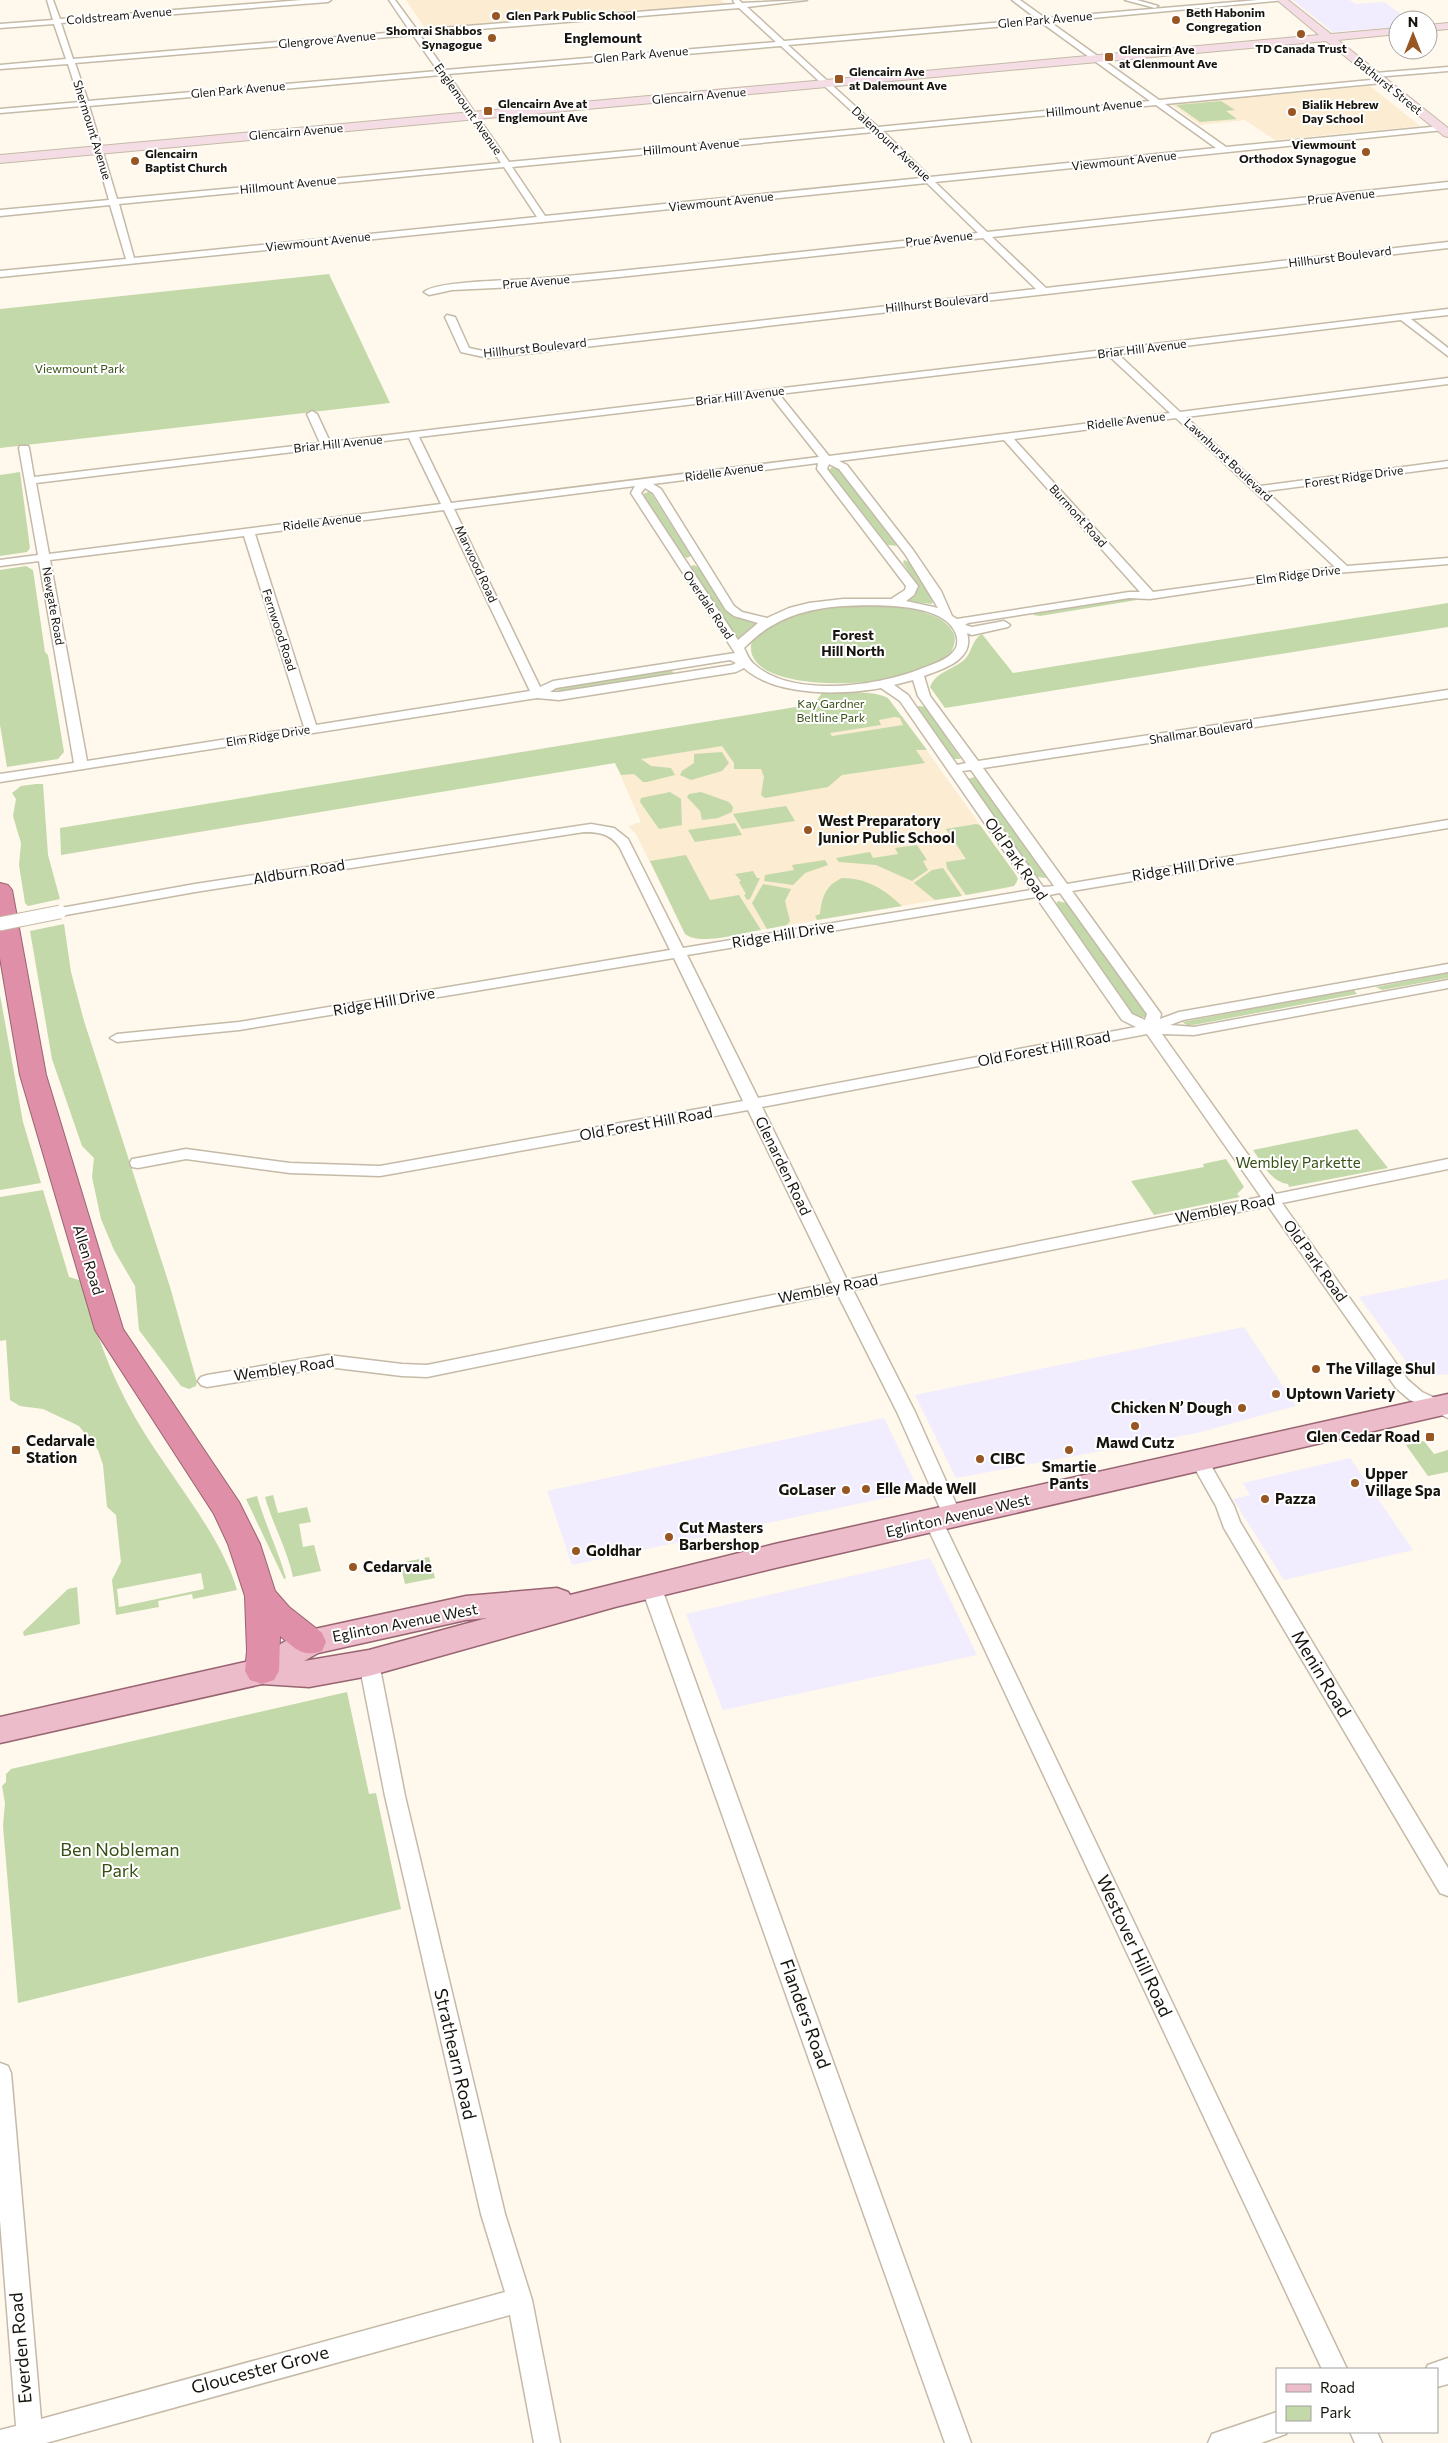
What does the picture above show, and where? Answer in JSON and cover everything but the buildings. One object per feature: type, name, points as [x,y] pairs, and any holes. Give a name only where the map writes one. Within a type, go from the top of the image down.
[{"type":"highway","name":"Allen Road","points":[[0,890],[32,1075],[109,1330],[228,1510],[244,1544],[261,1596]]},
{"type":"highway","points":[[261,1596],[276,1616],[310,1642]]},
{"type":"highway","points":[[261,1596],[264,1651],[262,1671]]},
{"type":"main road","name":"Bathurst Street","points":[[1378,78],[1442,126]]},
{"type":"main road","name":"Eglinton Avenue West","points":[[0,1730],[262,1671],[309,1674],[369,1663],[651,1586],[1199,1460],[1445,1408]]},
{"type":"main road","name":"Eglinton Avenue West","points":[[262,1671],[310,1642],[466,1608],[615,1595]]},
{"type":"main road","points":[[369,1663],[374,1644],[386,1632],[402,1622]]},
{"type":"street","name":"Shermount Avenue","points":[[50,0],[115,202],[131,261]]},
{"type":"street","name":"Coldstream Avenue","points":[[0,26],[328,0]]},
{"type":"street","name":"Englemount Avenue","points":[[392,0],[543,220]]},
{"type":"street","name":"Glengrove Avenue","points":[[0,67],[737,3],[804,0]]},
{"type":"street","points":[[1015,0],[1224,150]]},
{"type":"street","points":[[1128,0],[1172,9]]},
{"type":"street","name":"Glen Park Avenue","points":[[0,111],[1282,0]]},
{"type":"street","name":"Bathurst Street","points":[[1282,0],[1378,78]]},
{"type":"street","name":"Dalemount Avenue","points":[[737,3],[876,129],[1043,291]]},
{"type":"street","name":"Glencairn Avenue","points":[[0,159],[1388,32]]},
{"type":"street","name":"Hillmount Avenue","points":[[0,213],[1157,102],[1448,69]]},
{"type":"street","name":"Viewmount Avenue","points":[[0,274],[931,181],[1442,126]]},
{"type":"street","name":"Prue Avenue","points":[[429,292],[452,287],[562,280],[1448,185]]},
{"type":"street","name":"Hillhurst Boulevard","points":[[450,317],[463,343],[464,350],[488,355],[1448,246]]},
{"type":"street","name":"Briar Hill Avenue","points":[[32,480],[1448,312]]},
{"type":"street","points":[[1404,318],[1448,353]]},
{"type":"street","name":"Lawnhurst Boulevard","points":[[1110,352],[1260,489],[1344,569]]},
{"type":"street","name":"Ridelle Avenue","points":[[3,563],[824,458],[1448,382]]},
{"type":"street","points":[[745,662],[763,675],[791,685],[824,688],[884,684],[918,676],[958,656],[963,648],[964,639],[958,627],[947,615],[935,591],[909,552],[843,467],[824,458],[773,392]]},
{"type":"street","points":[[312,414],[326,444]]},
{"type":"street","name":"Marwood Road","points":[[413,435],[449,506],[537,694]]},
{"type":"street","name":"Burmont Road","points":[[1006,436],[1150,596]]},
{"type":"street","name":"Newgate Road","points":[[24,448],[32,480],[81,764]]},
{"type":"street","points":[[824,458],[822,469],[912,586],[911,592],[906,597],[891,603]]},
{"type":"street","name":"Forest Ridge Drive","points":[[1260,489],[1448,464]]},
{"type":"street","name":"Overdale Road","points":[[745,662],[738,647],[727,634],[636,494],[643,482],[658,491],[730,608],[738,614],[766,621]]},
{"type":"street","name":"Fernwood Road","points":[[248,531],[311,729]]},
{"type":"street","points":[[889,555],[909,552]]},
{"type":"street","name":"Overdale Road","points":[[680,563],[700,560]]},
{"type":"street","name":"Elm Ridge Drive","points":[[958,627],[972,631],[1030,615],[1142,603],[1150,596],[1311,572],[1448,561]]},
{"type":"street","points":[[738,647],[751,632],[766,621],[820,605],[859,602],[891,603],[947,615]]},
{"type":"street","name":"Elm Ridge Drive","points":[[537,694],[553,685],[730,656],[745,662]]},
{"type":"street","name":"Elm Ridge Drive","points":[[0,778],[537,694],[559,696],[736,668],[745,662]]},
{"type":"street","points":[[680,664],[687,676]]},
{"type":"street","name":"Old Park Road","points":[[918,676],[924,696],[1154,1014],[1151,1029]]},
{"type":"street","name":"Old Park Road","points":[[884,684],[904,698],[1127,1017],[1151,1029],[1270,1200],[1402,1384],[1416,1396],[1445,1408]]},
{"type":"street","name":"Shallmar Boulevard","points":[[953,769],[1448,694]]},
{"type":"street","name":"Ridge Hill Drive","points":[[117,1038],[239,1026],[1448,824]]},
{"type":"street","name":"Aldburn Road","points":[[0,924],[195,888],[599,827]]},
{"type":"street","name":"Glenarden Road","points":[[599,827],[612,831],[622,838],[906,1412],[943,1519]]},
{"type":"street","name":"Old Forest Hill Road","points":[[1151,1029],[1178,1016],[1448,968]]},
{"type":"street","points":[[1363,984],[1375,998]]},
{"type":"street","name":"Old Forest Hill Road","points":[[138,1163],[186,1154],[290,1168],[380,1171],[753,1104],[1151,1029],[1194,1031],[1448,984]]},
{"type":"street","name":"Wembley Road","points":[[207,1381],[328,1361],[346,1361],[400,1372],[427,1371],[1448,1164]]},
{"type":"street","name":"Menin Road","points":[[1199,1460],[1221,1497],[1232,1523],[1448,1887]]},
{"type":"street","name":"Westover Hill Road","points":[[943,1519],[1335,2368]]},
{"type":"street","name":"Flanders Road","points":[[651,1586],[958,2443]]},
{"type":"street","name":"Strathearn Road","points":[[369,1663],[395,1796],[490,2204],[509,2259],[520,2300],[548,2443]]},
{"type":"street","name":"Everden Road","points":[[0,2072],[29,2439]]},
{"type":"street","name":"Gloucester Grove","points":[[0,2443],[29,2439],[520,2300]]},
{"type":"street","points":[[1221,2443],[1276,2425]]},
{"type":"shaded area","name":"Glen Park Public School","points":[[406,0],[721,0],[726,4],[425,28]]},
{"type":"shaded area","points":[[1293,0],[1349,0],[1356,4],[1384,2],[1395,10],[1388,10],[1388,28],[1333,32]]},
{"type":"shaded area","name":"Bialik Hebrew Day School","points":[[1370,86],[1420,126],[1275,140],[1245,120],[1200,125],[1171,104]]},
{"type":"shaded area","name":"West Preparatory Junior Public School","points":[[902,716],[1016,875],[1017,884],[1008,888],[705,939],[691,938],[685,934],[636,834],[628,826],[641,822],[615,763]]},
{"type":"shaded area","points":[[1448,1279],[1448,1374],[1422,1377],[1411,1368],[1359,1297]]},
{"type":"shaded area","points":[[1244,1327],[1296,1406],[1197,1433],[956,1478],[915,1395]]},
{"type":"shaded area","points":[[884,1418],[915,1485],[908,1493],[572,1565],[547,1491]]},
{"type":"shaded area","points":[[1350,1458],[1413,1550],[1284,1580],[1233,1499],[1250,1495],[1243,1483]]},
{"type":"shaded area","points":[[930,1558],[977,1655],[723,1710],[686,1614]]},
{"type":"green space","points":[[1221,101],[1235,110],[1226,111],[1237,119],[1200,122],[1176,105]]},
{"type":"green space","name":"Viewmount Park","points":[[329,274],[390,403],[0,448],[0,309]]},
{"type":"green space","points":[[832,467],[838,469],[897,546],[888,545],[829,470]]},
{"type":"green space","points":[[20,472],[30,548],[27,552],[0,556],[0,475]]},
{"type":"green space","points":[[650,491],[691,556],[687,558],[681,555],[643,494]]},
{"type":"green space","points":[[904,560],[909,562],[933,600],[932,604],[906,601],[915,595],[919,587],[903,563]]},
{"type":"green space","points":[[694,565],[699,568],[728,613],[756,623],[737,639],[689,567]]},
{"type":"green space","points":[[26,566],[33,570],[45,652],[48,655],[64,752],[58,759],[7,767],[0,725],[0,570]]},
{"type":"green space","points":[[1131,597],[1137,600],[1040,616],[1033,615],[1036,612]]},
{"type":"green space","points":[[1448,603],[1448,627],[945,708],[930,687],[936,678],[964,660],[976,639],[982,634],[1013,673]]},
{"type":"green space","points":[[877,605],[908,609],[937,617],[947,624],[954,634],[953,648],[951,652],[936,664],[914,673],[889,679],[861,682],[833,683],[784,677],[766,670],[754,658],[751,649],[754,638],[763,629],[792,616],[827,608]]},
{"type":"green space","points":[[672,670],[673,673],[563,691],[555,690],[560,687]]},
{"type":"green space","name":"Kay Gardner Beltline Park","points":[[822,693],[864,693],[881,695],[888,698],[927,750],[916,750],[925,763],[842,775],[828,787],[765,798],[761,795],[764,777],[761,769],[734,769],[734,763],[722,746],[641,759],[651,766],[671,768],[675,775],[647,782],[643,782],[634,774],[621,775],[615,763],[61,855],[60,828],[814,704]],"holes":[[[900,718],[903,725],[832,736],[830,733],[881,725],[879,720]]]},
{"type":"green space","points":[[916,707],[926,707],[961,759],[951,759]]},
{"type":"green space","points":[[722,752],[729,763],[722,771],[691,780],[680,775],[682,771],[694,763],[694,754]]},
{"type":"green space","points":[[975,777],[1047,876],[1046,878],[1036,877],[967,779]]},
{"type":"green space","points":[[43,784],[48,855],[60,899],[28,906],[25,903],[19,865],[21,843],[13,816],[16,799],[12,793],[21,786]]},
{"type":"green space","points":[[670,792],[681,799],[682,825],[659,829],[640,802],[641,798]]},
{"type":"green space","points":[[701,792],[729,802],[733,807],[732,812],[718,818],[702,820],[700,811],[687,797],[689,794]]},
{"type":"green space","points":[[786,806],[795,821],[742,829],[733,814]]},
{"type":"green space","points":[[735,823],[742,835],[695,842],[688,830]]},
{"type":"green space","points":[[980,825],[1016,875],[1018,879],[1014,886],[966,895],[947,868],[946,862],[966,859],[946,829]]},
{"type":"green space","points":[[917,845],[927,860],[923,861],[928,870],[912,881],[876,865],[839,862],[836,858],[870,852],[873,858],[898,854],[895,848]]},
{"type":"green space","points":[[686,855],[710,900],[739,895],[761,930],[711,939],[701,939],[685,934],[650,861]]},
{"type":"green space","points":[[825,860],[828,865],[805,873],[793,885],[764,881],[765,875],[794,870],[792,865]]},
{"type":"green space","points":[[943,868],[962,896],[935,900],[914,883],[932,870]]},
{"type":"green space","points":[[753,871],[757,878],[760,878],[750,899],[747,900],[744,895],[746,894],[739,882],[741,881],[735,874]]},
{"type":"green space","points":[[842,878],[867,882],[889,894],[902,906],[817,920],[815,916],[820,914],[825,893],[828,888]]},
{"type":"green space","points":[[763,884],[791,889],[785,901],[790,921],[787,925],[767,929],[752,903]]},
{"type":"green space","points":[[1058,901],[1066,903],[1146,1014],[1146,1017],[1135,1017],[1055,905]]},
{"type":"green space","points":[[64,924],[71,972],[84,1021],[170,1287],[197,1382],[196,1386],[189,1389],[181,1386],[139,1330],[135,1286],[114,1250],[101,1219],[92,1177],[94,1158],[82,1146],[52,1059],[30,931]]},
{"type":"green space","points":[[1448,973],[1448,978],[1382,990],[1376,987]]},
{"type":"green space","points":[[1354,990],[1357,994],[1188,1026],[1182,1022]]},
{"type":"green space","points":[[0,995],[23,1122],[41,1183],[0,1190]]},
{"type":"green space","name":"Wembley Parkette","points":[[1357,1129],[1388,1168],[1289,1187],[1288,1184],[1272,1176],[1253,1150]]},
{"type":"green space","name":"Wembley Parkette","points":[[1226,1159],[1244,1187],[1237,1194],[1240,1197],[1154,1215],[1131,1181],[1204,1167],[1203,1164]]},
{"type":"green space","points":[[43,1190],[69,1277],[82,1281],[106,1358],[122,1393],[154,1448],[208,1528],[230,1570],[237,1590],[193,1599],[192,1594],[158,1601],[159,1607],[116,1615],[112,1580],[121,1562],[116,1515],[107,1507],[103,1465],[98,1450],[79,1426],[43,1409],[20,1406],[10,1400],[6,1340],[0,1341],[0,1197]],"holes":[[[201,1573],[204,1589],[119,1607],[117,1589]]]},
{"type":"green space","points":[[1424,1441],[1434,1454],[1448,1450],[1448,1472],[1428,1476],[1406,1445]]},
{"type":"green space","points":[[273,1495],[278,1513],[307,1507],[311,1522],[299,1524],[303,1547],[314,1545],[321,1571],[293,1577],[265,1497]]},
{"type":"green space","points":[[257,1496],[283,1568],[286,1578],[284,1579],[246,1499]]},
{"type":"green space","points":[[429,1557],[435,1578],[405,1584],[400,1563]]},
{"type":"green space","points":[[77,1587],[80,1624],[24,1636],[23,1632],[68,1589]]},
{"type":"green space","name":"Ben Nobleman Park","points":[[347,1692],[369,1794],[376,1793],[401,1909],[18,2003],[3,1826],[5,1803],[2,1786],[6,1782],[6,1774],[11,1769]]},
{"type":"place","name":"Glen Park Public School","points":[[496,16]]},
{"type":"place","name":"Beth Habonim Congregation","points":[[1176,20]]},
{"type":"place","name":"TD Canada Trust","points":[[1301,34]]},
{"type":"place","name":"Shomrai Shabbos Synagogue","points":[[492,38]]},
{"type":"place","name":"Glencairn Ave at Glenmount Ave","points":[[1109,57]]},
{"type":"place","name":"Glencairn Ave at Dalemount Ave","points":[[839,79]]},
{"type":"place","name":"Glencairn Ave at Englemount Ave","points":[[488,111]]},
{"type":"place","name":"Bialik Hebrew Day School","points":[[1292,112]]},
{"type":"place","name":"Viewmount Orthodox Synagogue","points":[[1366,152]]},
{"type":"place","name":"Glencairn Baptist Church","points":[[135,161]]},
{"type":"place","name":"West Preparatory Junior Public School","points":[[808,830]]},
{"type":"place","name":"The Village Shul","points":[[1316,1369]]},
{"type":"place","name":"Uptown Variety","points":[[1276,1394]]},
{"type":"place","name":"Chicken N’ Dough","points":[[1242,1408]]},
{"type":"place","name":"Mawd Cutz","points":[[1135,1426]]},
{"type":"place","name":"Glen Cedar Road","points":[[1430,1437]]},
{"type":"place","name":"Cedarvale Station","points":[[16,1450]]},
{"type":"place","name":"Smartie Pants","points":[[1069,1450]]},
{"type":"place","name":"CIBC","points":[[980,1459]]},
{"type":"place","name":"Upper Village Spa","points":[[1355,1483]]},
{"type":"place","name":"Elle Made Well","points":[[866,1489]]},
{"type":"place","name":"GoLaser","points":[[846,1490]]},
{"type":"place","name":"Pazza","points":[[1265,1499]]},
{"type":"place","name":"Cut Masters Barbershop","points":[[669,1537]]},
{"type":"place","name":"Goldhar","points":[[576,1551]]},
{"type":"place","name":"Cedarvale","points":[[353,1567]]},
{"type":"district","name":"Englemount","points":[[603,38]]},
{"type":"district","name":"Forest Hill North","points":[[853,644]]}]
